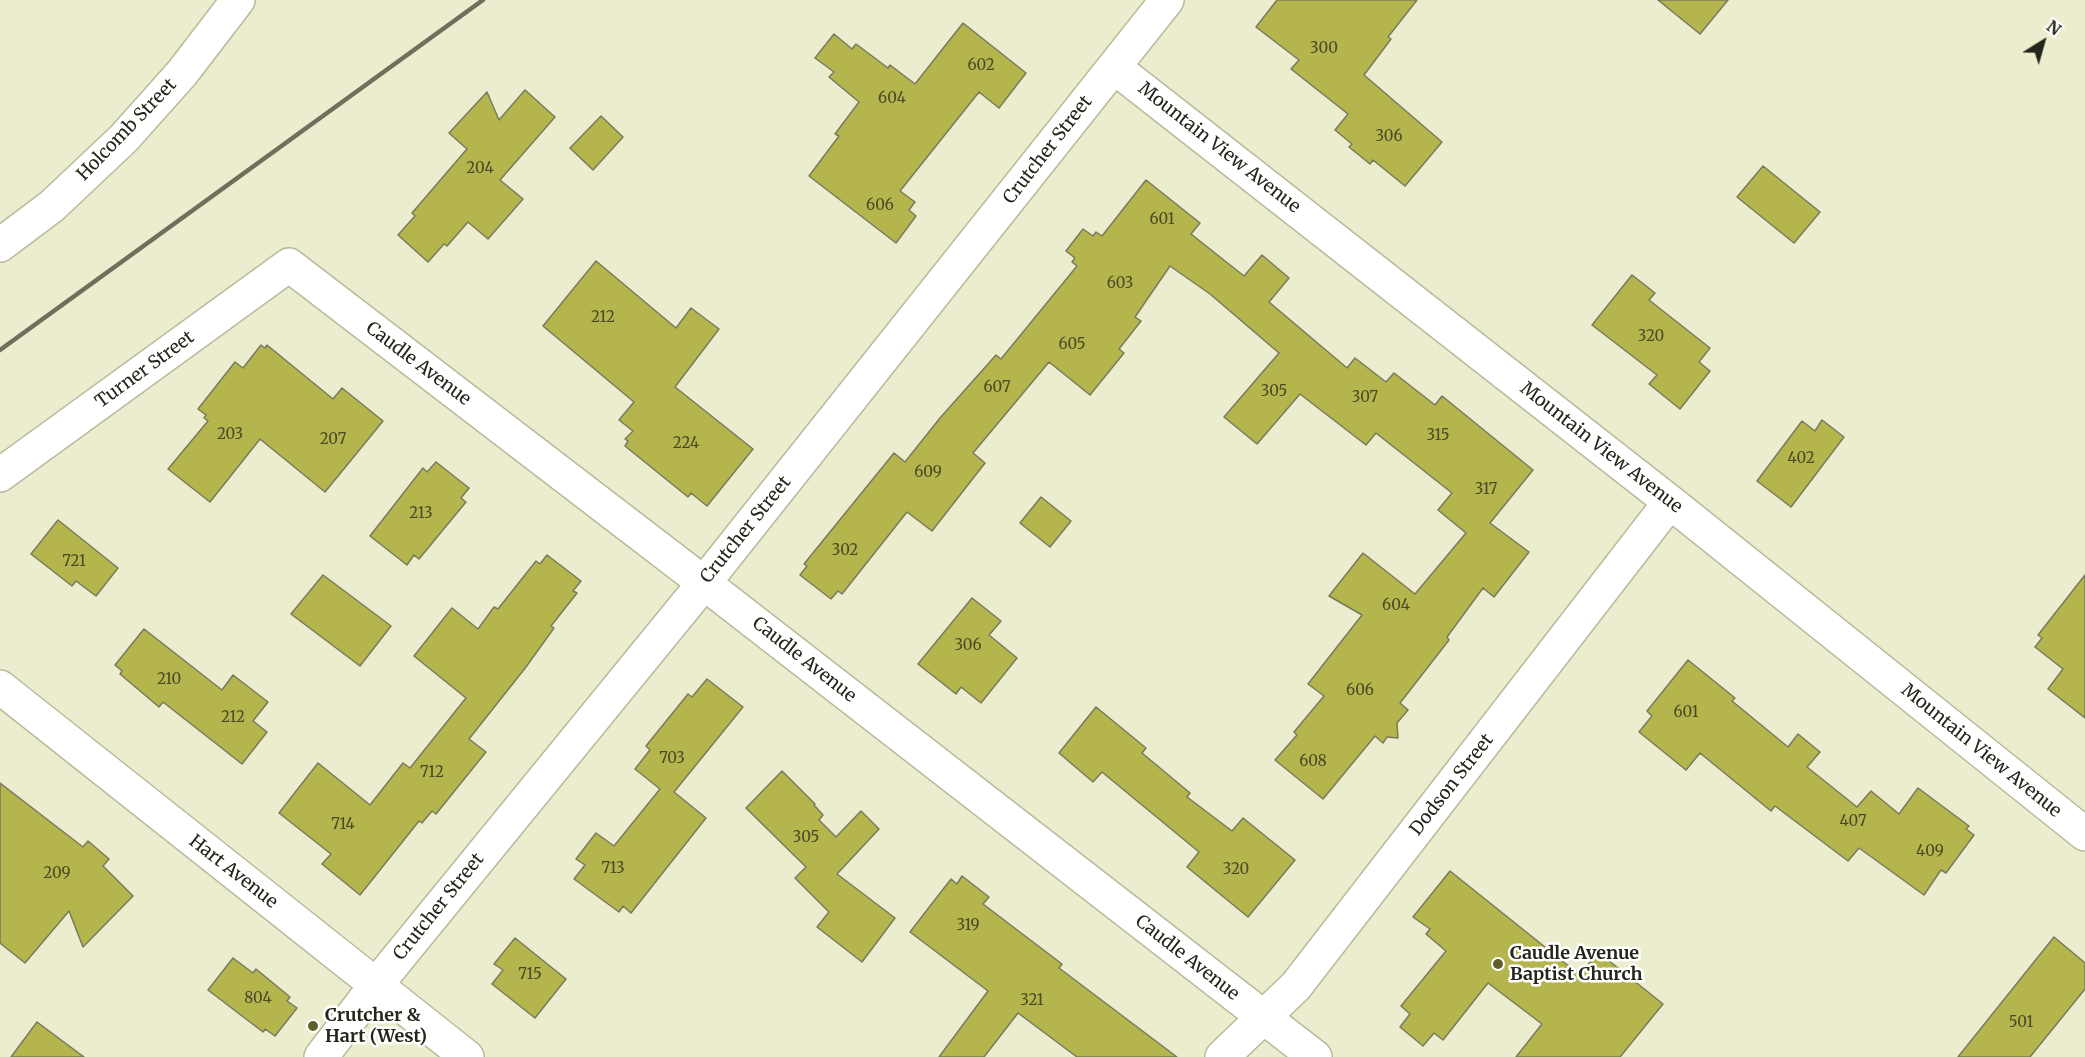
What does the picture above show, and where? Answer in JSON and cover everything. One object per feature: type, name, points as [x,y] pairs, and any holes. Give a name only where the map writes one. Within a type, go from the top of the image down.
[{"type":"street","name":"Holcomb Street","points":[[0,244],[52,206],[124,138],[182,73],[238,0]]},
{"type":"street","name":"Crutcher Street","points":[[321,1057],[376,985],[704,582],[1167,0]]},
{"type":"street","name":"Mountain View Avenue","points":[[1114,67],[1670,502],[2085,834]]},
{"type":"street","name":"Caudle Avenue","points":[[290,266],[704,582],[1315,1057]]},
{"type":"street","name":"Turner Street","points":[[0,475],[290,266]]},
{"type":"street","name":"Dodson Street","points":[[1222,1057],[1296,986],[1670,502]]},
{"type":"street","name":"Hart Avenue","points":[[0,687],[467,1057]]},
{"type":"building","points":[[1277,0],[1417,0],[1388,37],[1391,39],[1364,75],[1442,142],[1405,186],[1373,160],[1370,164],[1349,147],[1352,144],[1335,130],[1348,114],[1291,69],[1299,60],[1256,27]]},
{"type":"building","points":[[1658,0],[1728,0],[1700,34]]},
{"type":"building","points":[[963,23],[1026,73],[999,108],[979,92],[900,191],[915,202],[909,210],[916,216],[896,243],[809,176],[839,136],[835,134],[859,102],[829,77],[834,72],[815,58],[834,34],[852,49],[856,44],[888,68],[890,65],[915,84]]},
{"type":"building","points":[[525,90],[555,117],[500,180],[523,199],[488,239],[468,222],[447,246],[444,244],[428,262],[398,235],[415,216],[412,213],[467,149],[449,133],[487,92],[499,120]]},
{"type":"building","points":[[601,116],[623,137],[593,170],[570,148]]},
{"type":"building","points":[[1763,166],[1820,212],[1794,243],[1737,197]]},
{"type":"building","points":[[1146,180],[1200,223],[1191,234],[1244,276],[1262,255],[1289,278],[1269,302],[1347,368],[1355,358],[1386,382],[1394,373],[1435,405],[1442,396],[1533,470],[1490,523],[1529,552],[1494,597],[1483,588],[1447,637],[1449,640],[1400,703],[1408,710],[1397,723],[1398,738],[1387,737],[1383,743],[1375,736],[1323,799],[1275,760],[1297,735],[1294,732],[1324,696],[1308,684],[1362,615],[1329,596],[1363,553],[1415,594],[1466,533],[1438,510],[1452,493],[1376,433],[1366,445],[1300,394],[1257,444],[1224,417],[1279,353],[1210,294],[1170,266],[1135,317],[1141,321],[1119,349],[1124,353],[1090,395],[1049,362],[973,453],[985,463],[932,531],[907,512],[842,594],[838,591],[831,599],[800,575],[807,566],[804,564],[894,453],[905,462],[940,418],[996,355],[1001,359],[1077,266],[1072,262],[1075,258],[1066,251],[1083,229],[1093,236],[1096,232],[1102,236]]},
{"type":"building","points":[[596,261],[676,328],[691,308],[719,329],[675,387],[753,449],[707,506],[691,493],[688,497],[625,446],[628,441],[625,439],[633,431],[619,420],[634,402],[543,326]]},
{"type":"building","points":[[1632,275],[1655,293],[1649,300],[1710,348],[1699,362],[1710,371],[1680,409],[1649,384],[1657,375],[1592,325]]},
{"type":"building","points":[[261,345],[265,348],[267,345],[333,399],[342,388],[383,421],[325,492],[260,439],[210,502],[168,469],[208,421],[204,418],[206,415],[198,409],[235,362],[243,368]]},
{"type":"building","points":[[1822,420],[1844,437],[1791,507],[1757,481],[1802,421],[1815,431]]},
{"type":"building","points":[[436,462],[469,488],[461,498],[466,502],[419,559],[414,555],[407,565],[370,536],[423,468],[427,472]]},
{"type":"building","points":[[1041,497],[1071,521],[1050,547],[1020,523]]},
{"type":"building","points":[[58,520],[118,568],[96,596],[76,581],[72,586],[31,554]]},
{"type":"building","points":[[547,555],[581,581],[573,591],[577,593],[551,626],[554,628],[526,667],[469,739],[486,752],[436,814],[432,811],[422,823],[419,821],[360,895],[322,864],[331,854],[279,813],[318,763],[370,805],[403,763],[410,768],[466,698],[414,656],[452,608],[478,629],[494,607],[498,609],[536,561],[540,564]]},
{"type":"building","points":[[323,575],[391,626],[360,666],[291,614]]},
{"type":"building","points":[[2085,575],[2085,718],[2048,689],[2063,669],[2035,647],[2042,638],[2038,635]]},
{"type":"building","points":[[972,598],[1001,621],[989,635],[1017,658],[981,703],[961,687],[956,694],[918,664]]},
{"type":"building","points":[[144,629],[222,690],[233,675],[268,702],[253,721],[267,732],[242,764],[163,702],[159,707],[120,674],[122,671],[115,665]]},
{"type":"building","points":[[1688,660],[1735,698],[1732,701],[1788,747],[1798,734],[1820,752],[1807,767],[1857,807],[1871,791],[1899,814],[1918,788],[1969,826],[1966,829],[1974,835],[1946,873],[1941,870],[1924,895],[1859,848],[1848,861],[1775,806],[1771,811],[1700,753],[1686,770],[1639,732],[1652,716],[1647,711]]},
{"type":"building","points":[[707,679],[743,707],[674,792],[706,818],[631,913],[623,906],[619,912],[574,879],[585,865],[576,859],[596,833],[614,846],[660,789],[635,769],[650,750],[646,746],[688,694],[692,697]]},
{"type":"building","points":[[1096,707],[1146,748],[1142,753],[1190,793],[1187,797],[1232,831],[1243,818],[1295,860],[1248,917],[1187,867],[1199,852],[1102,772],[1093,782],[1059,753]]},
{"type":"building","points":[[782,771],[815,804],[823,815],[819,820],[836,837],[861,811],[879,829],[837,874],[895,918],[862,962],[817,927],[829,912],[795,878],[806,867],[746,808]]},
{"type":"building","points":[[0,783],[83,847],[88,841],[109,859],[103,866],[133,896],[83,947],[69,911],[25,963],[0,943]]},
{"type":"building","name":"Caudle Avenue Baptist Church","points":[[1450,871],[1580,975],[1598,952],[1663,1004],[1620,1057],[1516,1057],[1542,1024],[1488,983],[1443,1040],[1434,1033],[1423,1046],[1400,1027],[1410,1014],[1401,1006],[1446,951],[1426,934],[1430,929],[1413,917]]},
{"type":"building","points":[[962,876],[989,897],[983,904],[1062,964],[1059,968],[1177,1057],[1077,1057],[1018,1013],[984,1057],[939,1057],[988,991],[910,932],[951,879],[957,884]]},
{"type":"building","points":[[2054,937],[2085,963],[2085,989],[2030,1057],[1958,1057]]},
{"type":"building","points":[[515,938],[566,979],[535,1018],[492,984],[503,970],[494,964]]},
{"type":"building","points":[[233,958],[253,973],[256,969],[290,997],[287,1001],[297,1008],[275,1036],[265,1029],[263,1032],[208,990]]},
{"type":"building","points":[[37,1022],[84,1057],[11,1057]]},
{"type":"railway","points":[[0,350],[483,0]]},
{"type":"place","name":"Caudle Avenue Baptist Church","points":[[1498,964]]},
{"type":"place","name":"Crutcher & Hart (West)","points":[[313,1026]]}]
